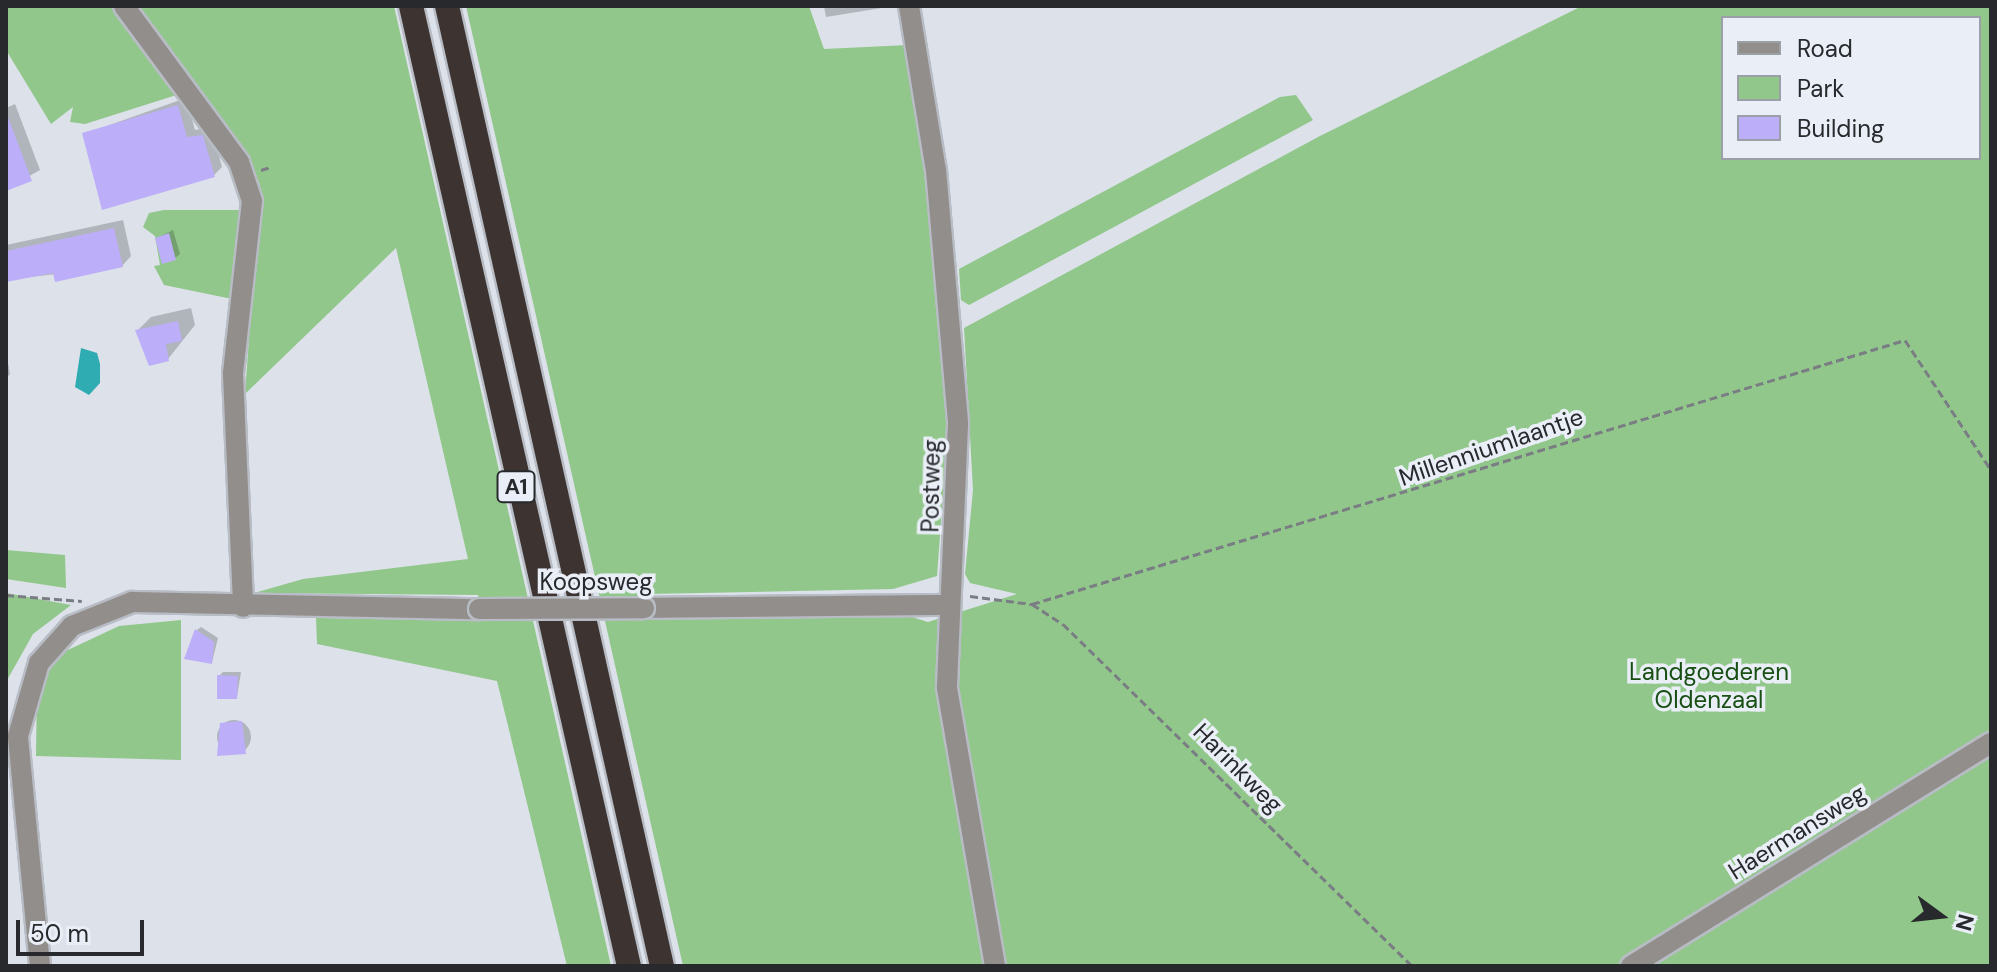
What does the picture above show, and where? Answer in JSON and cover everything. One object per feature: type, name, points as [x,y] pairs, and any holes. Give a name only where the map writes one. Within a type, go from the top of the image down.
[{"type":"highway","name":"A1","points":[[411,6],[629,966]]},
{"type":"highway","name":"A1","points":[[447,6],[662,966]]},
{"type":"street","points":[[124,6],[239,162],[252,201],[233,374],[243,607]]},
{"type":"street","name":"Postweg","points":[[909,6],[936,170],[954,366],[960,491],[949,600],[952,737],[995,966]]},
{"type":"street","name":"Koopsweg","points":[[100,609],[163,601],[243,607],[479,609],[949,600]]},
{"type":"street","points":[[40,966],[18,761],[22,707],[44,654],[100,609]]},
{"type":"street","name":"Haermansweg","points":[[1631,966],[1991,743]]},
{"type":"path","name":"Millenniumlaantje","points":[[1032,604],[1456,482],[1543,444],[1905,340],[1991,470]]},
{"type":"path","points":[[6,595],[58,595],[100,609]]},
{"type":"path","points":[[949,600],[1032,604]]},
{"type":"path","name":"Harinkweg","points":[[1032,604],[1093,649],[1412,966]]},
{"type":"green space","points":[[6,6],[120,6],[186,92],[85,124],[70,122],[73,107],[51,124],[6,50]]},
{"type":"green space","points":[[136,6],[394,6],[611,966],[567,966],[497,681],[317,644],[316,618],[483,620],[478,595],[254,593],[303,579],[468,559],[396,248],[245,394],[260,185],[247,155]]},
{"type":"green space","name":"Landgoederen Oldenzaal","points":[[466,6],[809,6],[824,49],[908,45],[942,314],[947,441],[937,576],[893,589],[648,594],[653,617],[896,612],[928,622],[1017,594],[970,583],[965,574],[973,490],[964,328],[1318,137],[1582,6],[1991,6],[1991,966],[683,966]]},
{"type":"green space","points":[[1296,95],[1313,120],[969,305],[961,300],[959,269],[1280,97]]},
{"type":"green space","points":[[164,210],[249,210],[237,300],[164,285],[154,266],[160,265],[155,236],[143,227],[149,213]]},
{"type":"green space","points":[[6,550],[65,555],[66,588],[6,579]]},
{"type":"green space","points":[[6,593],[71,605],[33,634],[6,682]]},
{"type":"green space","points":[[181,620],[181,760],[36,756],[37,685],[53,657],[119,626]]},
{"type":"water","points":[[81,348],[97,353],[100,364],[100,383],[89,395],[75,387]]},
{"type":"building","points":[[178,105],[187,137],[203,135],[215,177],[102,210],[82,133]]},
{"type":"building","points":[[6,118],[32,181],[6,191]]},
{"type":"building","points":[[114,228],[123,267],[55,282],[53,273],[6,282],[6,251]]},
{"type":"building","points":[[169,233],[176,260],[162,264],[155,238]]},
{"type":"building","points":[[178,321],[182,341],[166,344],[169,361],[149,366],[135,330]]},
{"type":"building","points":[[195,629],[214,642],[212,664],[184,659]]},
{"type":"building","points":[[217,675],[238,676],[237,699],[217,699]]},
{"type":"building","points":[[242,721],[246,754],[217,756],[220,723]]}]
